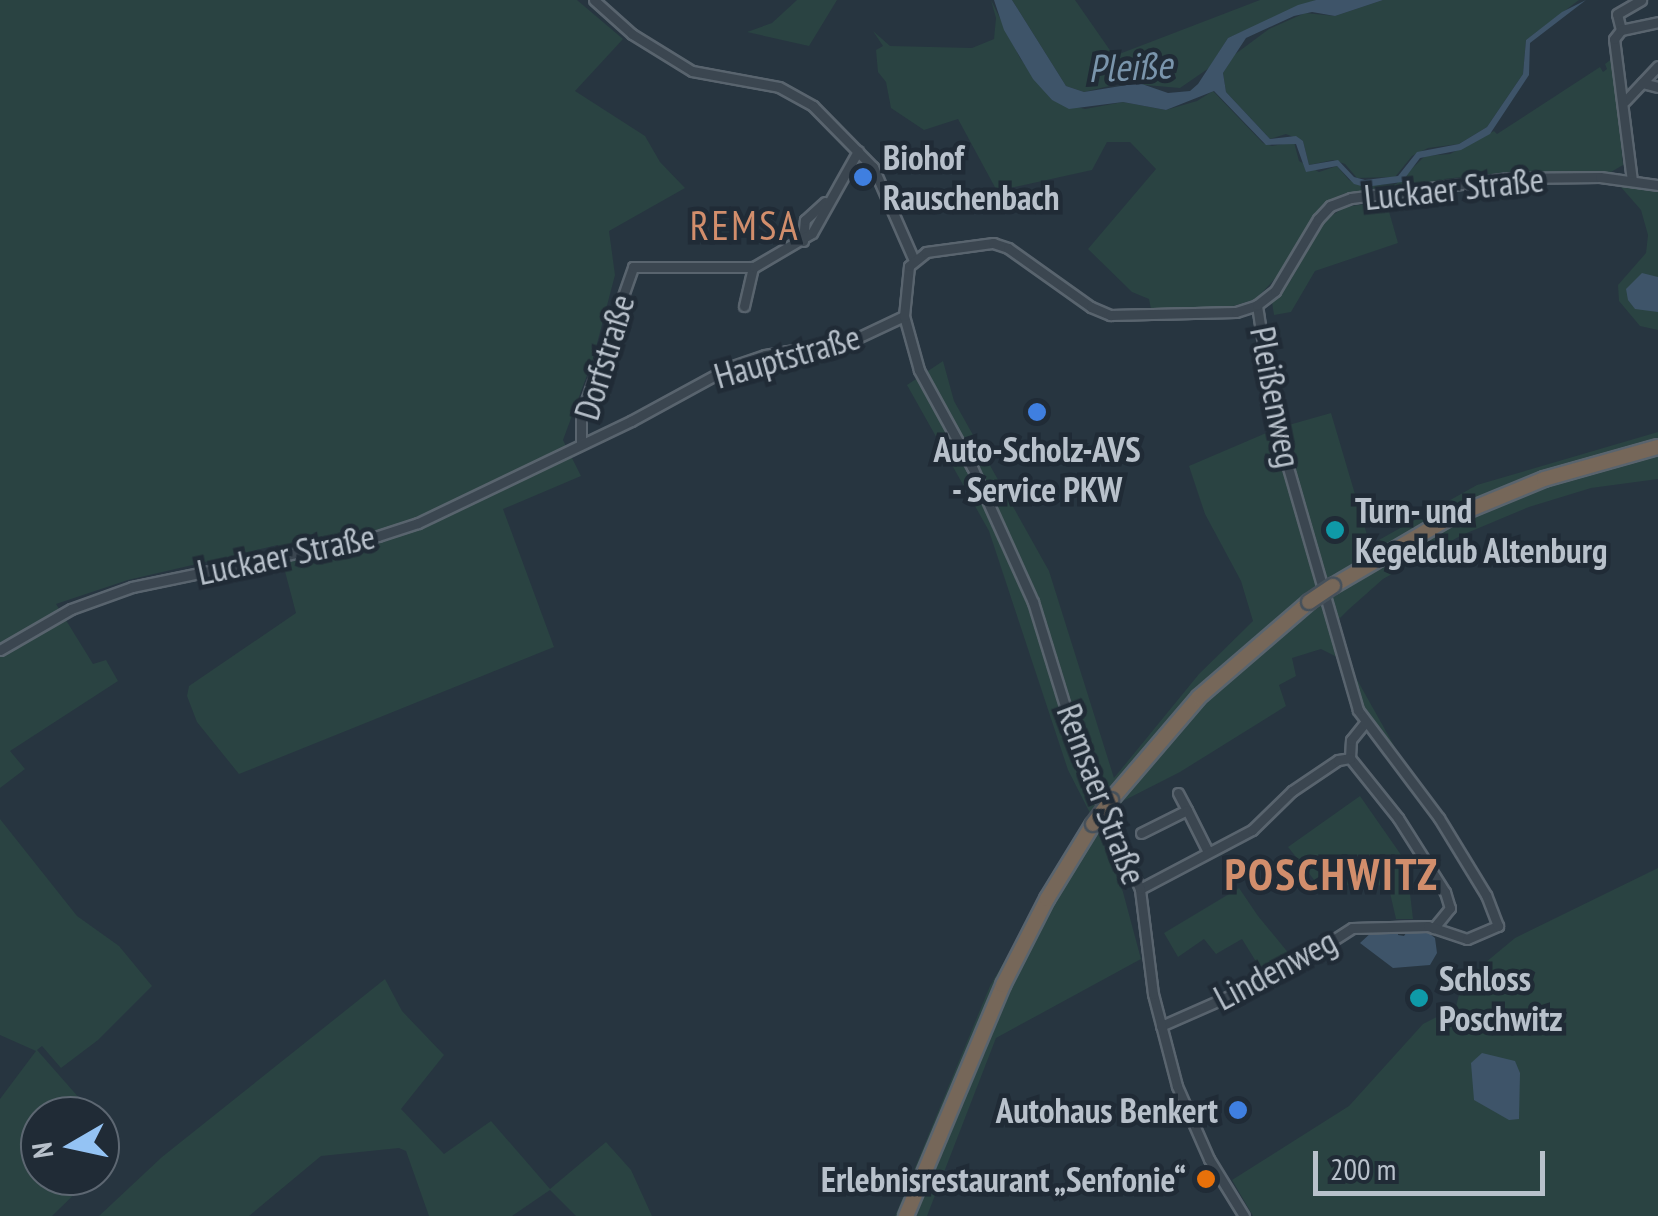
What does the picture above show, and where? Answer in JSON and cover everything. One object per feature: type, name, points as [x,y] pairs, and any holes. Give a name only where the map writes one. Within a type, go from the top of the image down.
[{"type":"highway","points":[[906,1216],[1010,972],[1092,824],[1199,697],[1310,602],[1447,519],[1544,479],[1658,447]]},
{"type":"street","points":[[594,0],[632,34],[692,71],[798,94],[858,151],[884,183],[905,246],[914,258],[926,252],[992,243],[1022,257],[1090,307],[1122,317],[1236,312],[1258,304]]},
{"type":"street","points":[[1632,181],[1625,101],[1614,40],[1621,30],[1617,14],[1641,0]]},
{"type":"street","points":[[1621,30],[1656,27]]},
{"type":"street","points":[[1625,101],[1658,66]]},
{"type":"street","points":[[1642,83],[1658,87]]},
{"type":"street","name":"Dorfstraße","points":[[581,444],[582,415],[633,267],[753,267],[803,241],[805,220],[827,200],[858,151]]},
{"type":"street","name":"Luckaer Straße","points":[[1258,304],[1288,274],[1318,219],[1330,206],[1351,198],[1508,178],[1658,185]]},
{"type":"street","name":"Hauptstraße","points":[[570,450],[730,367],[766,355],[853,340],[904,316],[904,292],[914,258]]},
{"type":"street","points":[[744,306],[753,267]]},
{"type":"street","name":"Pleißenweg","points":[[1258,304],[1274,423],[1340,655],[1364,724],[1439,818],[1498,917]]},
{"type":"street","name":"Remsaer Straße","points":[[904,316],[918,370],[1007,541],[1054,662],[1081,758],[1140,889],[1161,1026],[1192,1126],[1244,1216]]},
{"type":"street","name":"Luckaer Straße","points":[[0,650],[71,609],[132,587],[378,536],[418,523],[570,450]]},
{"type":"street","points":[[1364,724],[1351,740],[1350,758],[1398,818],[1445,892],[1450,908],[1434,928]]},
{"type":"street","points":[[1140,889],[1252,830],[1292,791],[1338,760],[1350,758]]},
{"type":"street","points":[[1178,793],[1208,850]]},
{"type":"street","points":[[1141,833],[1187,810]]},
{"type":"street","name":"Lindenweg","points":[[1161,1026],[1291,968],[1342,932],[1376,926],[1434,928],[1467,939],[1486,935],[1498,926],[1498,917]]},
{"type":"green space","points":[[0,0],[577,0],[623,39],[575,91],[645,136],[660,162],[685,188],[609,231],[615,275],[593,359],[563,440],[581,476],[503,509],[554,647],[239,774],[197,722],[187,696],[189,686],[296,613],[278,545],[128,580],[56,604],[93,664],[106,660],[118,681],[10,751],[25,769],[0,788]]},
{"type":"green space","points":[[797,0],[837,0],[809,46],[747,32],[772,23]]},
{"type":"green space","points":[[991,0],[1020,58],[1052,100],[1085,109],[1123,102],[1166,110],[1197,101],[1213,91],[1263,143],[1272,146],[1294,142],[1299,161],[1319,172],[1337,166],[1349,180],[1365,186],[1396,184],[1425,156],[1450,154],[1494,131],[1497,134],[1600,67],[1603,72],[1607,69],[1605,64],[1613,58],[1623,165],[1611,172],[1508,173],[1343,194],[1320,207],[1285,268],[1256,299],[1230,307],[1151,309],[1149,299],[1132,292],[1088,249],[1156,169],[1130,142],[1107,142],[1092,170],[997,191],[958,119],[924,130],[891,108],[886,82],[878,72],[876,50],[883,46],[873,31],[890,46],[972,48],[994,39],[996,18]]},
{"type":"green space","points":[[1012,0],[1075,0],[1114,56],[1260,0],[1316,0],[1228,38],[1209,68],[1180,88],[1122,83],[1084,92],[1066,86]]},
{"type":"green space","points":[[1383,0],[1579,0],[1526,40],[1523,74],[1487,127],[1459,144],[1428,148],[1412,156],[1395,177],[1357,178],[1345,164],[1333,160],[1309,165],[1303,141],[1286,134],[1270,139],[1226,92],[1223,73],[1234,55],[1269,29],[1305,13],[1335,16]]},
{"type":"green space","points":[[1620,186],[1658,192],[1658,330],[1640,326],[1619,301],[1618,285],[1646,253],[1648,235],[1641,210]]},
{"type":"green space","points":[[1386,201],[1398,243],[1315,271],[1291,312],[1274,315],[1272,302],[1289,283],[1325,220],[1345,207]]},
{"type":"green space","points":[[943,361],[954,401],[1049,571],[1114,778],[1199,674],[1253,621],[1241,581],[1205,514],[1189,466],[1278,428],[1331,413],[1370,545],[1477,485],[1658,432],[1658,479],[1591,488],[1529,507],[1462,535],[1383,579],[1338,620],[1355,676],[1397,751],[1394,757],[1365,716],[1337,657],[1321,649],[1292,658],[1296,676],[1279,685],[1286,706],[1180,772],[1123,801],[1100,836],[1123,892],[1141,959],[996,1038],[927,1216],[895,1216],[990,986],[1090,813],[1068,770],[989,531],[907,385]]},
{"type":"green space","points":[[1360,796],[1413,872],[1408,876],[1413,919],[1396,919],[1390,893],[1372,880],[1323,891],[1288,847]]},
{"type":"green space","points":[[0,819],[77,916],[119,946],[152,986],[98,1040],[61,1068],[42,1046],[37,1050],[77,1096],[20,1096],[20,1196],[72,1196],[52,1216],[0,1216],[0,1099],[36,1051],[0,1035]]},
{"type":"green space","points":[[1658,868],[1658,1216],[1253,1216],[1232,1180],[1349,1106],[1423,1024],[1456,1007],[1462,982],[1515,938]]},
{"type":"green space","points":[[1239,888],[1295,961],[1265,976],[1242,939],[1216,954],[1204,939],[1178,957],[1164,933]]},
{"type":"green space","points":[[385,979],[402,1011],[444,1055],[401,1109],[444,1154],[491,1121],[550,1189],[606,1142],[631,1170],[652,1216],[576,1216],[550,1190],[512,1216],[429,1216],[406,1151],[399,1148],[321,1156],[249,1216],[99,1216],[162,1157]]},
{"type":"water","points":[[994,0],[1012,0],[1066,86],[1084,92],[1139,83],[1168,93],[1190,91],[1198,84],[1228,38],[1298,5],[1316,0],[1383,0],[1335,16],[1312,12],[1294,16],[1246,38],[1223,73],[1226,92],[1270,139],[1296,136],[1303,141],[1309,165],[1338,160],[1354,177],[1365,180],[1398,176],[1417,152],[1459,144],[1487,127],[1523,74],[1526,40],[1562,12],[1586,0],[1530,43],[1529,75],[1490,134],[1461,150],[1420,158],[1402,182],[1365,187],[1354,184],[1337,166],[1306,172],[1296,144],[1266,145],[1214,91],[1166,110],[1123,102],[1069,109],[1052,100],[1033,79],[1004,30]]},
{"type":"water","points":[[1642,273],[1658,277],[1658,312],[1635,309],[1628,300],[1626,289]]},
{"type":"water","points":[[1398,930],[1398,935],[1404,936],[1408,930],[1425,930],[1435,938],[1437,953],[1430,965],[1393,968],[1360,943],[1373,931]]},
{"type":"water","points":[[1482,1053],[1515,1061],[1520,1073],[1519,1119],[1509,1120],[1474,1100],[1471,1063]]},
{"type":"place","name":"Biohof Rauschenbach","points":[[863,177]]},
{"type":"place","name":"Auto-Scholz-AVS - Service PKW","points":[[1037,412]]},
{"type":"place","name":"Turn- und Kegelclub Altenburg","points":[[1335,530]]},
{"type":"place","name":"Schloss Poschwitz","points":[[1419,998]]},
{"type":"place","name":"Autohaus Benkert","points":[[1238,1110]]},
{"type":"place","name":"Erlebnisrestaurant „Senfonie“","points":[[1206,1179]]},
{"type":"district","name":"REMSA","points":[[745,225]]},
{"type":"district","name":"POSCHWITZ","points":[[1332,874]]},
{"type":"water label","name":"Pleiße","points":[[1130,66]]}]
